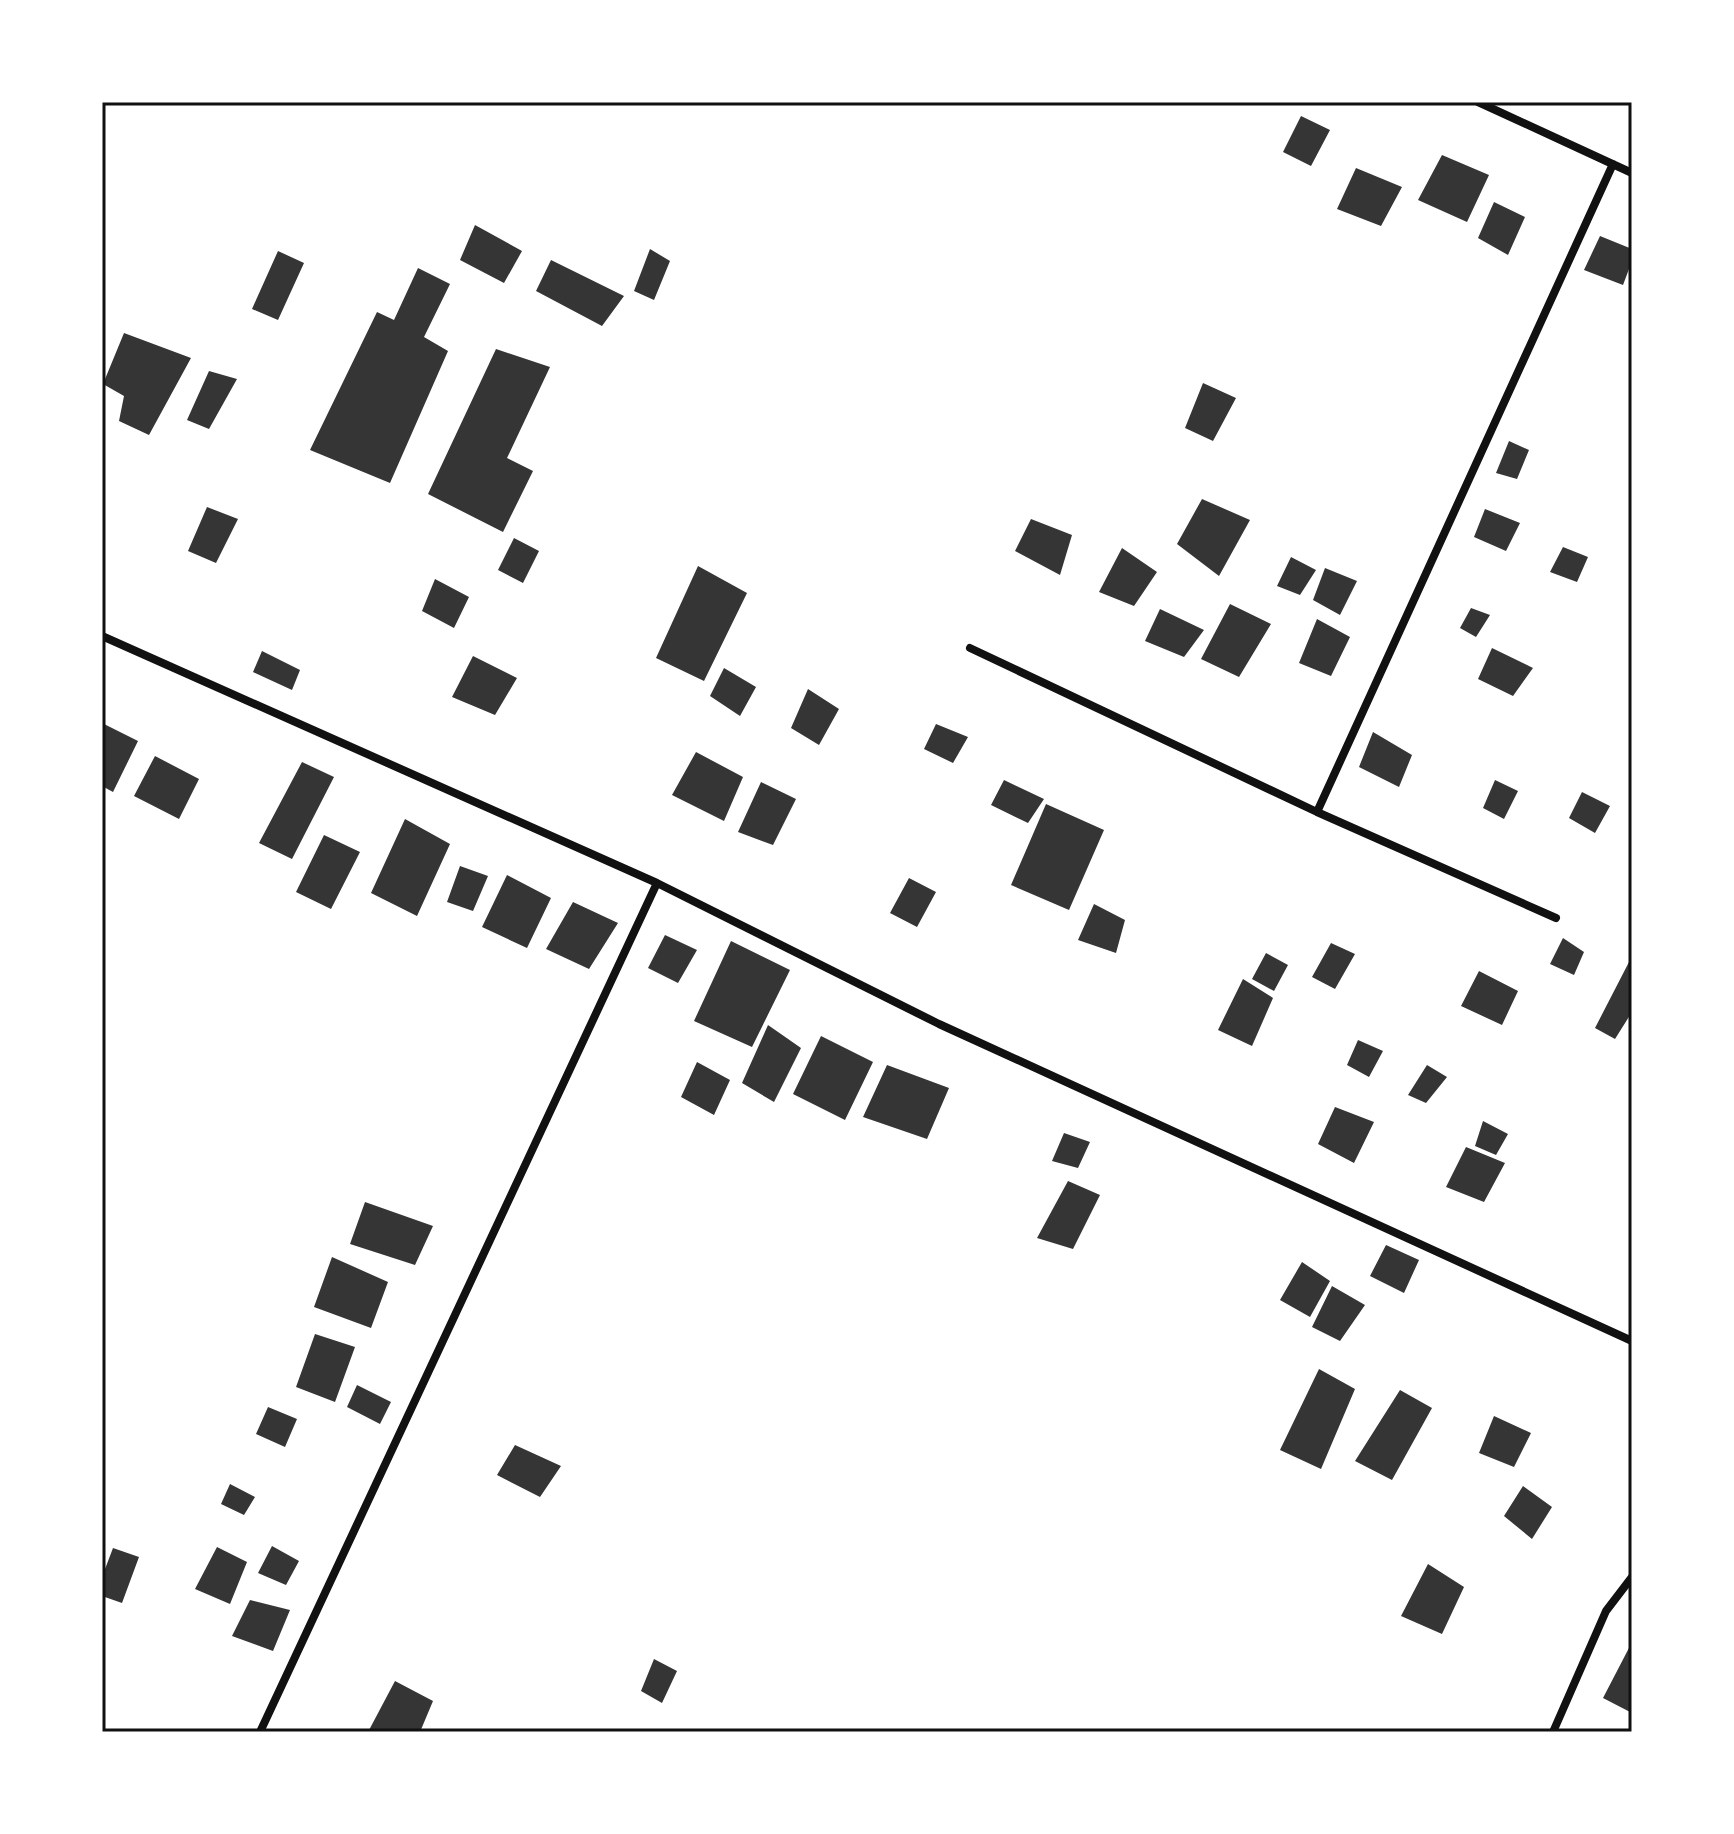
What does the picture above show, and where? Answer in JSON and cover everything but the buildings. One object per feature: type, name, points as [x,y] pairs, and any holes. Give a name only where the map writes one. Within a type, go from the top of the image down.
[{"type":"street","points":[[1478,102],[1632,173]]},
{"type":"street","points":[[1317,812],[1613,164]]},
{"type":"street","points":[[102,636],[657,883],[939,1024],[1632,1341]]},
{"type":"street","points":[[970,648],[1317,812],[1556,918]]},
{"type":"street","points":[[260,1732],[657,883]]},
{"type":"street","points":[[1553,1732],[1606,1611],[1632,1577]]}]
